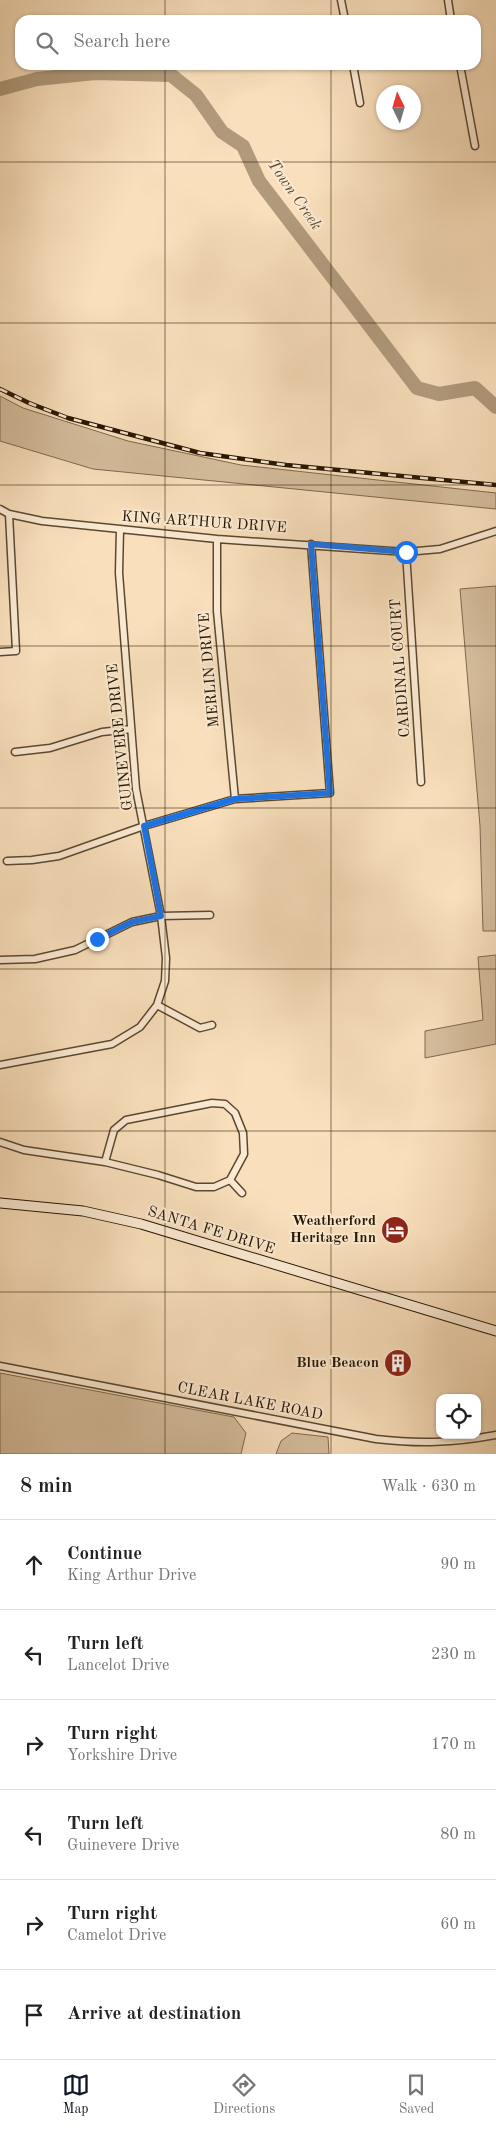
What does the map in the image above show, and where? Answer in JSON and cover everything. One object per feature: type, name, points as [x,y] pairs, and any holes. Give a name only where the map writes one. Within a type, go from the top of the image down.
[{"type":"main road","name":"SANTA FE DRIVE","points":[[0,1203],[83,1211],[141,1224],[496,1331]]},
{"type":"street","points":[[341,0],[344,15]]},
{"type":"street","points":[[448,0],[450,15]]},
{"type":"street","points":[[354,70],[360,103]]},
{"type":"street","points":[[461,70],[475,146]]},
{"type":"street","name":"KING ARTHUR DRIVE","points":[[0,509],[9,514],[42,522],[217,539],[406,552],[440,549],[496,531]]},
{"type":"street","points":[[0,652],[16,651],[9,514]]},
{"type":"street","name":"GUINEVERE DRIVE","points":[[0,1065],[112,1044],[140,1027],[157,1005],[165,981],[166,958],[161,916],[136,789],[119,573],[120,529]]},
{"type":"street","name":"MERLIN DRIVE","points":[[217,539],[217,611],[235,799]]},
{"type":"street","points":[[7,861],[58,856],[144,826],[235,799],[330,793],[311,544]]},
{"type":"street","name":"CARDINAL COURT","points":[[406,552],[421,782]]},
{"type":"street","points":[[15,752],[50,748],[102,732],[131,729]]},
{"type":"street","points":[[0,960],[34,959],[75,950],[132,922],[161,916],[210,914]]},
{"type":"street","points":[[157,1005],[200,1028],[212,1026]]},
{"type":"street","points":[[0,1142],[24,1150],[105,1162],[158,1175],[196,1187],[214,1187],[230,1180],[244,1154],[243,1133],[235,1113],[225,1104],[212,1103],[126,1120],[114,1130],[105,1162]]},
{"type":"street","points":[[230,1180],[242,1193]]},
{"type":"street","name":"CLEAR LAKE ROAD","points":[[0,1366],[376,1439],[417,1444],[472,1440],[496,1434]]},
{"type":"shaded area","points":[[0,396],[23,408],[128,441],[241,465],[496,493],[496,509],[93,469],[0,441]]},
{"type":"shaded area","points":[[496,586],[496,931],[483,931],[480,826],[460,589]]},
{"type":"shaded area","points":[[496,955],[496,1044],[425,1058],[425,1031],[483,1020],[478,957]]},
{"type":"shaded area","points":[[0,1373],[234,1417],[246,1433],[241,1454],[0,1454]]},
{"type":"shaded area","points":[[292,1433],[328,1437],[329,1454],[276,1454],[281,1441]]},
{"type":"waterway","name":"Town Creek","points":[[0,89],[37,79],[95,73],[171,75],[196,95],[222,132],[243,146],[259,181],[417,388],[439,394],[475,388],[496,407]]},
{"type":"railway","points":[[0,389],[29,403],[68,418],[200,453],[286,465],[496,485]]},
{"type":"place","name":"Weatherford Heritage Inn","points":[[395,1230]]},
{"type":"place","name":"Blue Beacon","points":[[398,1363]]},
{"type":"route","points":[[97,939],[132,922],[161,916],[144,826],[235,799],[330,793],[311,544],[406,552]]}]
